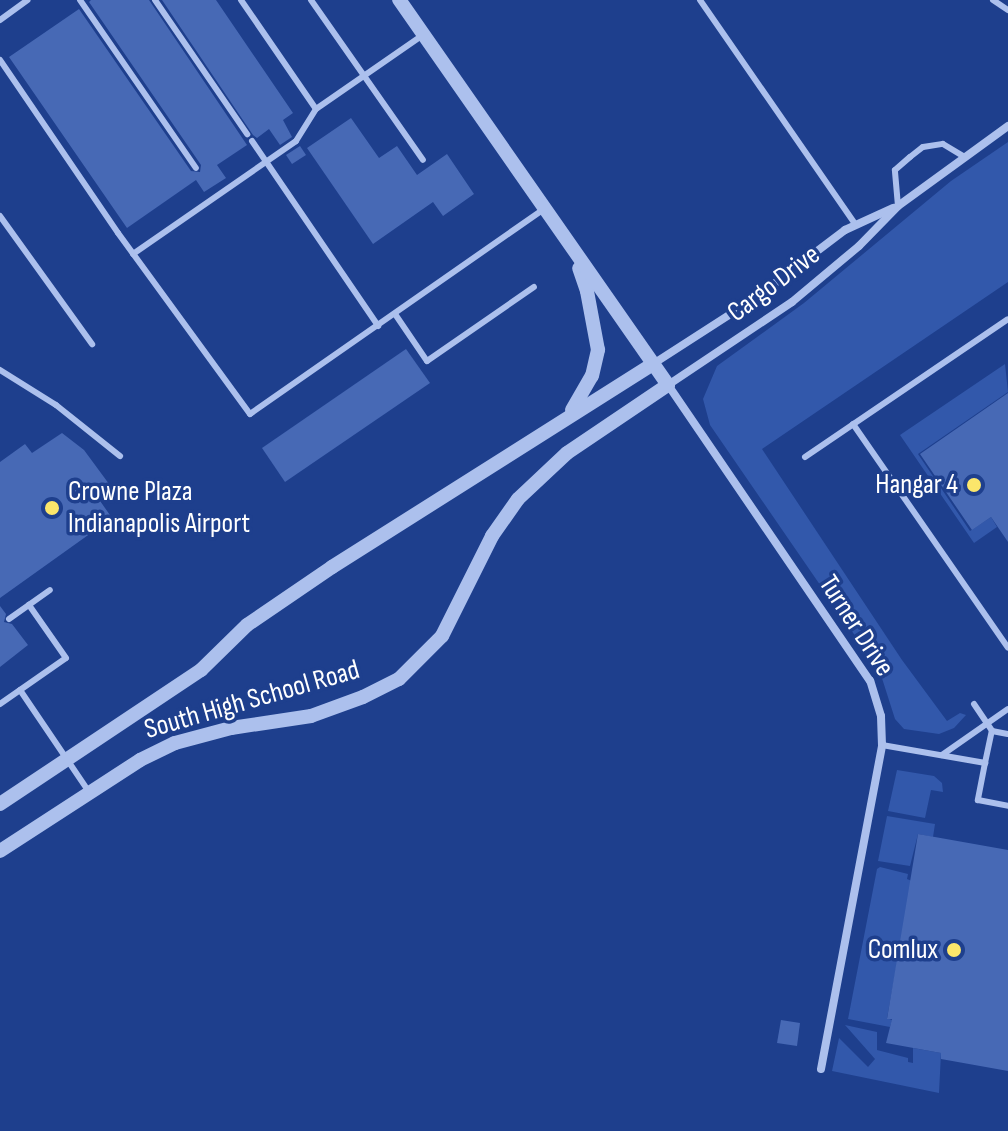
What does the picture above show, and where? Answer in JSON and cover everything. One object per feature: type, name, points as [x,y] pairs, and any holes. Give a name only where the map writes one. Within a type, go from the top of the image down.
[{"type":"street","points":[[399,0],[668,385]]},
{"type":"street","name":"Cargo Drive","points":[[668,385],[792,302],[859,246],[898,206],[1008,126]]},
{"type":"street","name":"Cargo Drive","points":[[653,364],[754,299],[856,225],[898,206]]},
{"type":"street","points":[[565,421],[592,376],[598,350],[587,291],[571,249]]},
{"type":"street","name":"South High School Road","points":[[0,804],[201,670],[247,625],[332,567],[653,364]]},
{"type":"street","name":"Turner Drive","points":[[668,385],[870,681],[881,716],[882,745],[821,1069]]},
{"type":"street","name":"South High School Road","points":[[0,851],[140,760],[175,743],[231,728],[311,716],[363,697],[399,679],[442,636],[492,536],[518,499],[567,453],[668,385]]},
{"type":"lane","points":[[0,20],[28,0]]},
{"type":"lane","points":[[80,0],[196,168]]},
{"type":"lane","points":[[155,0],[247,134]]},
{"type":"lane","points":[[241,0],[316,109]]},
{"type":"lane","points":[[311,0],[423,160]]},
{"type":"lane","points":[[700,0],[856,225]]},
{"type":"lane","points":[[993,0],[1008,10]]},
{"type":"lane","points":[[133,254],[296,141],[316,109],[423,35]]},
{"type":"lane","points":[[0,60],[133,254],[250,414],[544,209]]},
{"type":"lane","points":[[252,141],[378,326]]},
{"type":"lane","points":[[898,206],[895,170],[923,147],[943,144],[965,157]]},
{"type":"lane","points":[[210,188],[216,197]]},
{"type":"lane","points":[[0,216],[92,344]]},
{"type":"lane","points":[[395,314],[427,361],[534,287]]},
{"type":"lane","points":[[805,457],[1008,319]]},
{"type":"lane","points":[[0,370],[56,405],[120,456]]},
{"type":"lane","points":[[853,424],[1008,648]]},
{"type":"lane","points":[[9,619],[50,590]]},
{"type":"lane","points":[[0,704],[66,658],[29,605]]},
{"type":"lane","points":[[20,690],[89,792]]},
{"type":"lane","points":[[974,704],[992,731],[978,800],[1008,806]]},
{"type":"lane","points":[[942,755],[1008,709]]},
{"type":"lane","points":[[992,731],[1008,734]]},
{"type":"lane","points":[[882,745],[985,763]]},
{"type":"shaded area","points":[[1008,142],[1008,282],[762,449],[902,660],[947,721],[960,713],[966,715],[954,728],[939,734],[904,729],[895,719],[880,672],[710,425],[703,399],[717,366],[804,303],[951,181]]},
{"type":"shaded area","points":[[1005,364],[1008,392],[918,454],[970,531],[991,517],[997,527],[974,543],[900,435]]},
{"type":"shaded area","points":[[897,770],[934,776],[942,783],[943,792],[931,790],[925,818],[888,811]]},
{"type":"shaded area","points":[[887,816],[935,824],[933,837],[918,834],[910,866],[878,861]]},
{"type":"shaded area","points":[[880,867],[908,874],[907,879],[912,881],[887,1018],[892,1020],[890,1027],[848,1019],[877,869]]},
{"type":"shaded area","points":[[845,1025],[877,1032],[877,1050],[908,1058],[908,1062],[913,1063],[913,1048],[941,1053],[939,1093],[832,1071],[839,1038],[868,1067],[875,1059]]},
{"type":"building","points":[[149,0],[247,145],[217,165],[226,178],[204,192],[196,180],[127,228],[9,57],[79,9],[191,171],[200,172],[201,165],[89,2]]},
{"type":"building","points":[[162,0],[216,0],[293,113],[283,120],[292,137],[280,145],[269,129],[257,138],[253,135]]},
{"type":"building","points":[[351,118],[379,158],[397,146],[417,175],[447,154],[474,194],[443,216],[433,202],[373,244],[307,148]]},
{"type":"building","points":[[300,146],[306,155],[292,164],[286,155]]},
{"type":"building","points":[[406,349],[430,383],[285,482],[262,448]]},
{"type":"building","name":"Hangar 4","points":[[1008,393],[1008,542],[991,517],[972,530],[920,454]]},
{"type":"building","name":"Crowne Plaza Indianapolis Airport","points":[[62,433],[84,450],[112,488],[98,498],[112,518],[0,598],[0,462],[25,444],[32,453]]},
{"type":"building","points":[[0,606],[6,614],[4,622],[12,624],[28,645],[0,667]]},
{"type":"building","name":"Comlux","points":[[918,834],[1008,850],[1008,1071],[941,1059],[941,1053],[886,1043],[892,1019],[887,1019]]},
{"type":"building","points":[[781,1020],[800,1023],[797,1046],[777,1043]]},
{"type":"place","name":"Hangar 4","points":[[974,485]]},
{"type":"place","name":"Crowne Plaza Indianapolis Airport","points":[[52,508]]},
{"type":"place","name":"Comlux","points":[[954,950]]}]
